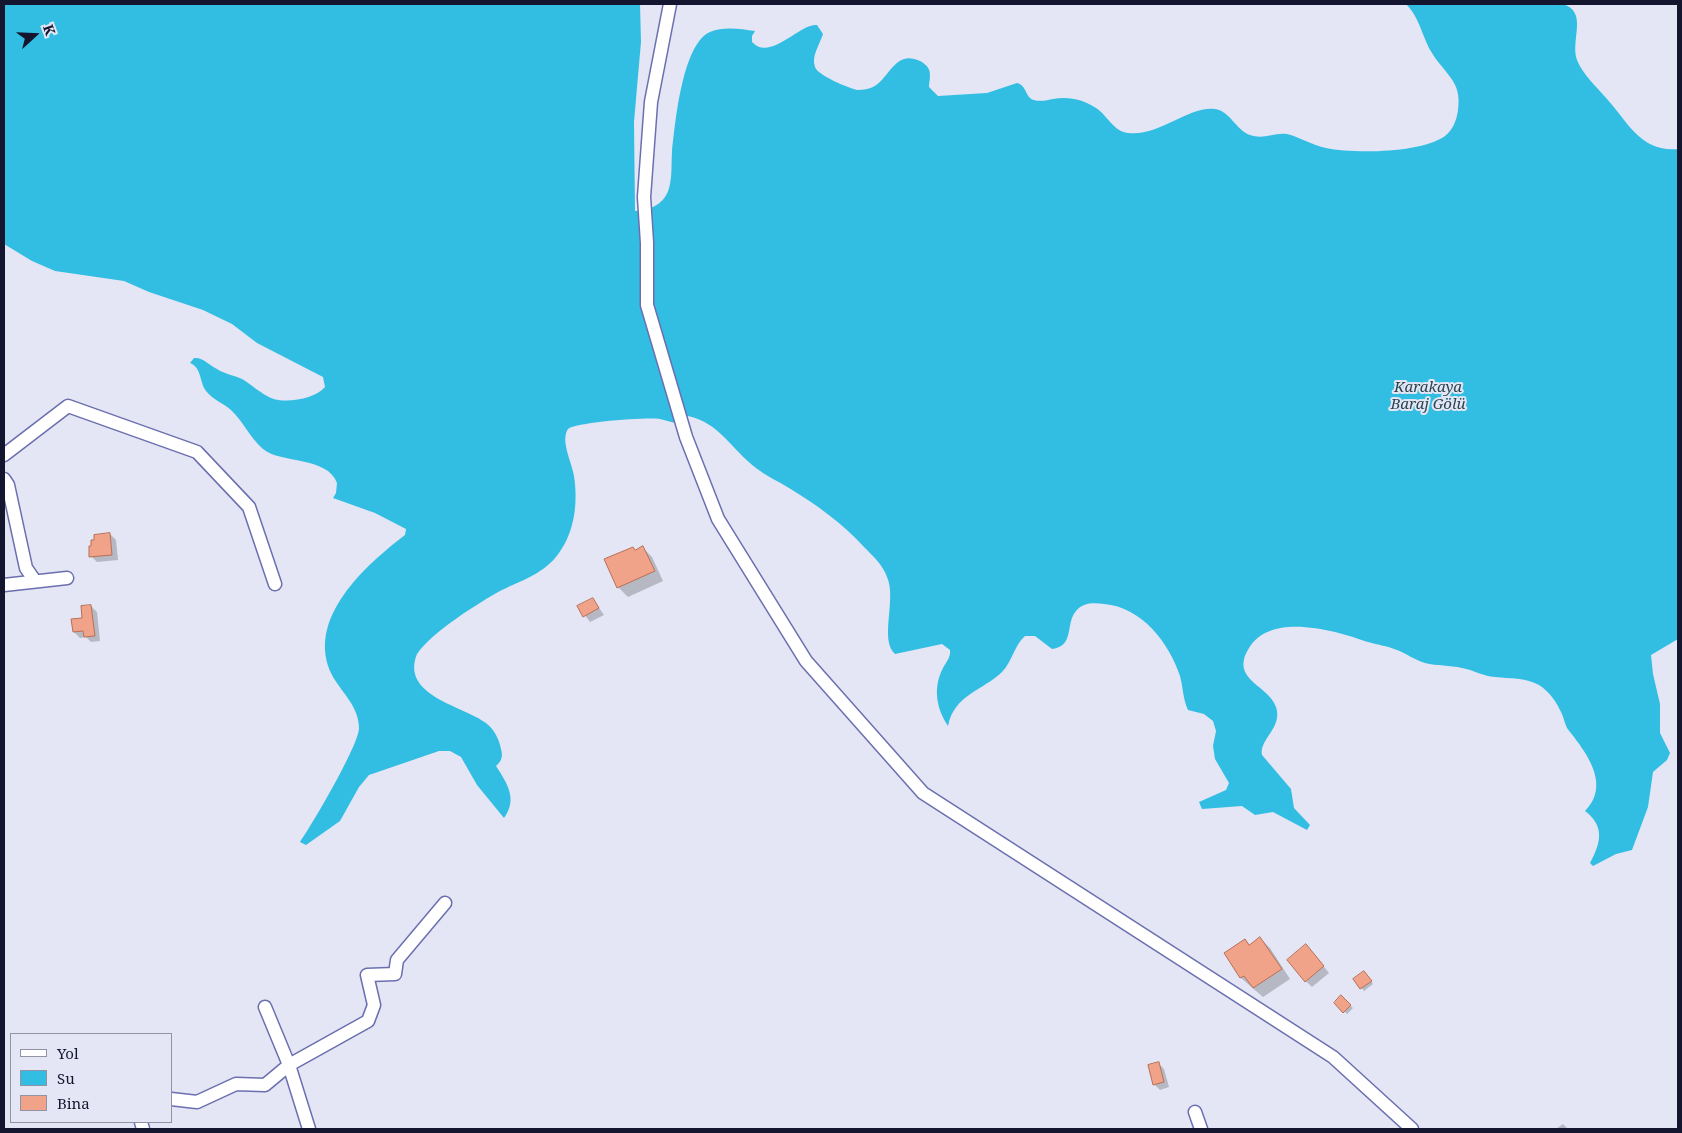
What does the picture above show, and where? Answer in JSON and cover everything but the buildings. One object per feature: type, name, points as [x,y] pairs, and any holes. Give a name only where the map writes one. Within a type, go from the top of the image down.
[{"type":"street","points":[[670,4],[651,102],[644,197],[647,243],[647,305],[686,438],[718,519],[806,661],[923,793],[1333,1057],[1412,1129]]},
{"type":"street","points":[[4,455],[68,406],[198,452],[248,507],[275,584]]},
{"type":"street","points":[[4,479],[8,485],[26,568],[35,581]]},
{"type":"street","points":[[4,585],[67,578]]},
{"type":"street","points":[[172,1099],[197,1102],[236,1084],[264,1085],[289,1065],[368,1020],[374,1005],[367,975],[395,974],[397,960],[445,903]]},
{"type":"street","points":[[265,1007],[289,1065],[309,1129]]},
{"type":"street","points":[[1195,1112],[1201,1129]]},
{"type":"water","name":"Karakaya Baraj Gölü","points":[[4,4],[640,4],[641,42],[634,122],[635,211],[655,206],[668,192],[678,105],[686,68],[700,39],[715,30],[732,28],[755,31],[752,36],[752,42],[759,47],[767,48],[810,26],[817,25],[823,34],[815,54],[815,67],[827,78],[858,90],[873,87],[899,62],[912,58],[927,66],[930,72],[929,87],[938,96],[987,93],[1017,83],[1023,86],[1029,97],[1034,100],[1064,98],[1086,102],[1100,111],[1118,129],[1128,133],[1151,131],[1194,112],[1215,109],[1225,113],[1245,133],[1250,135],[1260,137],[1287,134],[1326,148],[1353,151],[1387,151],[1421,146],[1445,136],[1452,128],[1458,110],[1459,101],[1456,87],[1432,53],[1415,15],[1406,4],[1562,4],[1570,8],[1575,13],[1577,20],[1575,52],[1577,60],[1586,76],[1644,141],[1665,149],[1678,149],[1678,639],[1651,655],[1660,704],[1660,733],[1670,753],[1667,760],[1653,772],[1648,807],[1632,850],[1616,854],[1593,866],[1590,863],[1599,842],[1596,823],[1585,811],[1593,801],[1596,790],[1593,768],[1588,757],[1567,728],[1558,706],[1550,694],[1539,685],[1523,679],[1491,676],[1457,667],[1425,663],[1394,649],[1323,629],[1288,627],[1273,630],[1259,637],[1249,648],[1244,659],[1244,668],[1247,675],[1272,699],[1276,707],[1276,721],[1264,744],[1262,755],[1291,789],[1294,808],[1310,825],[1307,830],[1273,812],[1255,815],[1242,806],[1202,809],[1199,802],[1226,790],[1229,783],[1215,759],[1213,746],[1216,731],[1213,721],[1204,714],[1188,710],[1180,676],[1169,651],[1142,619],[1118,607],[1093,603],[1079,608],[1073,616],[1067,639],[1059,647],[1052,649],[1035,636],[1025,636],[1002,672],[962,700],[956,707],[948,726],[941,712],[937,690],[940,675],[949,657],[950,650],[942,644],[895,654],[890,648],[888,629],[890,586],[883,568],[877,560],[856,538],[829,515],[756,468],[709,424],[688,416],[675,423],[660,419],[628,419],[584,424],[568,429],[565,439],[574,476],[576,496],[572,526],[559,553],[540,571],[502,590],[456,619],[424,645],[417,654],[414,668],[418,680],[426,690],[437,698],[486,723],[496,734],[502,758],[496,766],[507,785],[511,798],[504,818],[477,785],[461,757],[450,751],[439,751],[369,775],[359,787],[340,821],[306,845],[300,842],[343,767],[357,737],[359,728],[353,706],[332,675],[326,654],[326,634],[333,614],[344,595],[374,561],[405,535],[406,529],[375,513],[333,498],[336,493],[337,483],[332,474],[324,468],[271,454],[263,449],[231,410],[206,391],[197,368],[190,363],[194,358],[200,359],[220,371],[242,379],[263,394],[277,400],[300,399],[314,395],[325,387],[323,377],[257,343],[232,324],[203,310],[149,292],[124,281],[55,271],[32,261],[4,244]]}]
